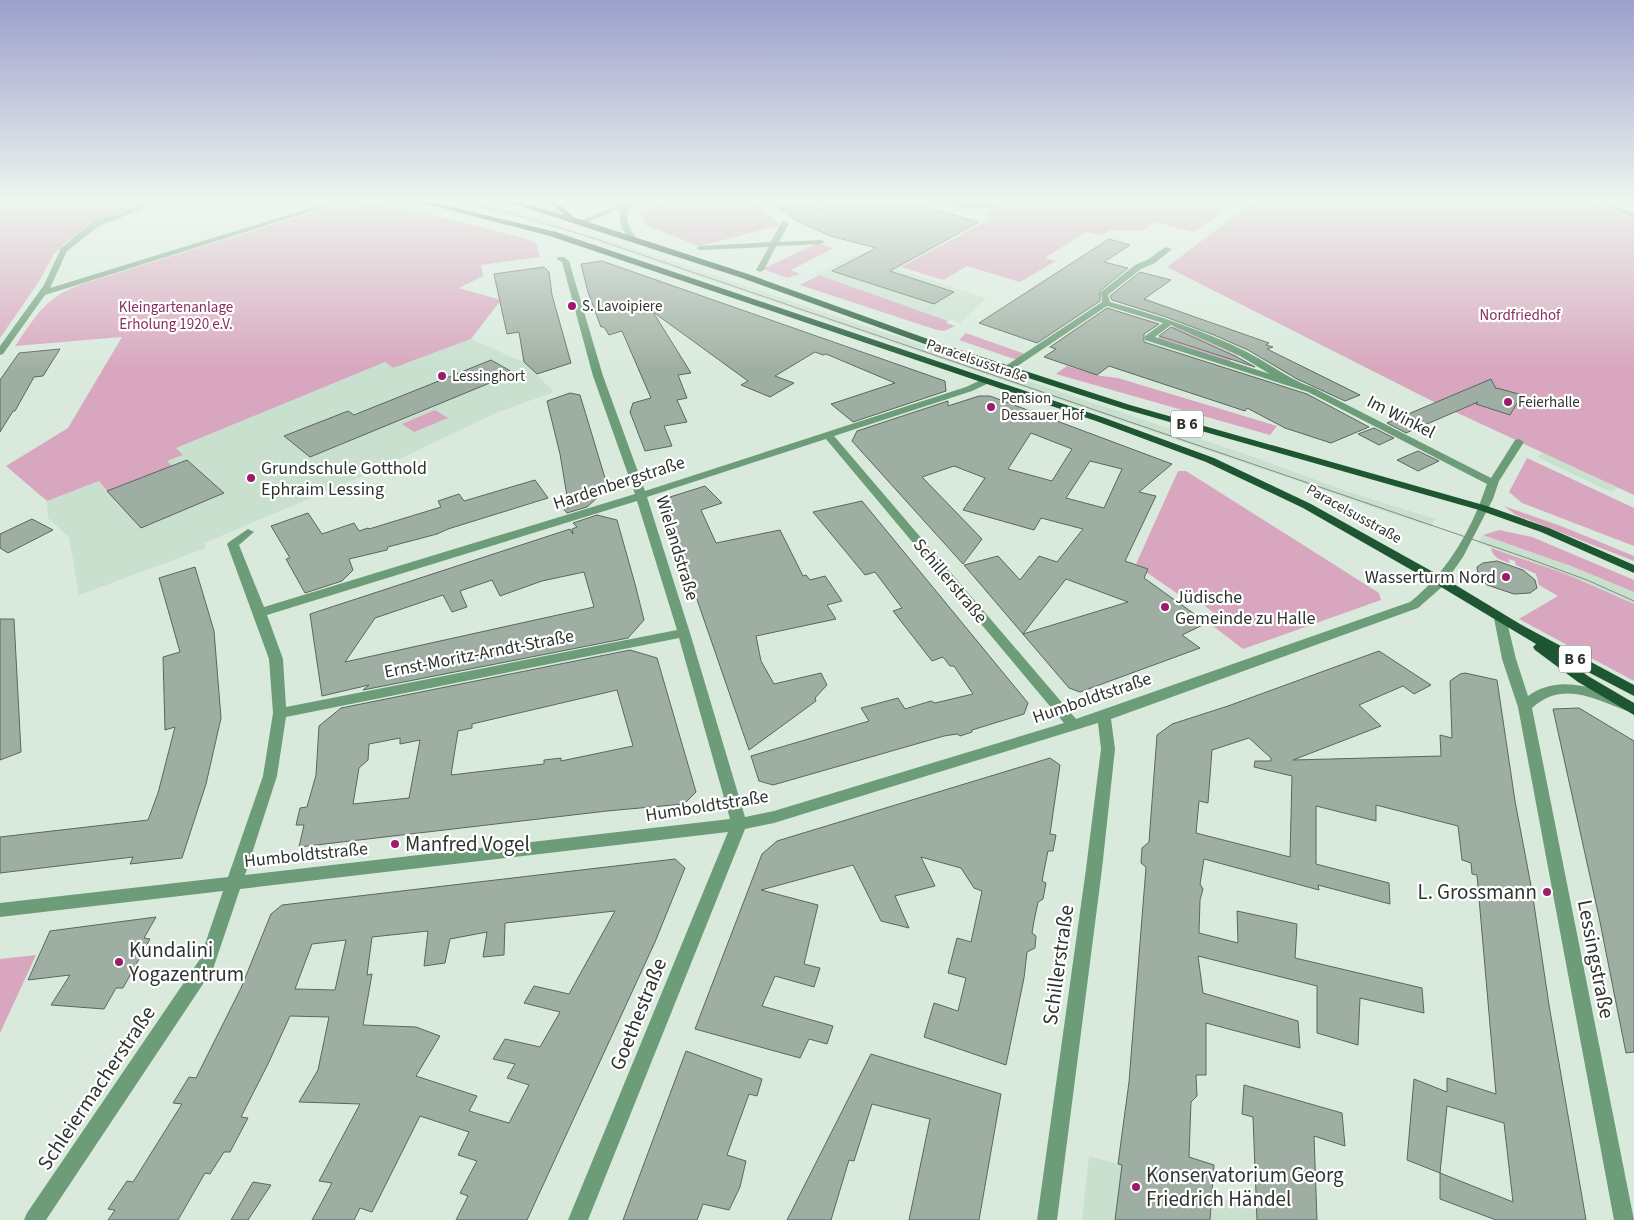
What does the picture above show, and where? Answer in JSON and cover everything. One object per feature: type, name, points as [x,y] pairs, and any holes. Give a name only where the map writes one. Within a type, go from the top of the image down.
[{"type":"main road","name":"Paracelsusstraße","points":[[621,257],[1099,419],[1210,460],[1307,506],[1440,581],[1515,627],[1634,691]]},
{"type":"main road","name":"Paracelsusstraße","points":[[686,257],[1007,369],[1126,407],[1483,508]]},
{"type":"main road","name":"B 6","points":[[1483,508],[1545,530],[1634,568]]},
{"type":"main road","points":[[1515,627],[1583,679],[1631,707]]},
{"type":"street","points":[[1,350],[43,293],[60,257]]},
{"type":"street","points":[[43,293],[160,257]]},
{"type":"street","points":[[760,270],[767,257]]},
{"type":"street","points":[[1007,369],[1106,303],[1104,294],[1138,267],[1157,257]]},
{"type":"street","name":"Wielandstraße","points":[[561,259],[567,268],[598,376],[641,495],[684,633],[739,824]]},
{"type":"street","name":"Im Winkel","points":[[1106,303],[1170,322],[1243,354],[1292,383]]},
{"type":"street","name":"Im Winkel","points":[[1170,322],[1148,338],[1310,390],[1494,483]]},
{"type":"street","name":"Hardenbergstraße","points":[[260,613],[641,495],[969,389],[986,381]]},
{"type":"street","name":"Schillerstraße","points":[[827,434],[1074,726]]},
{"type":"street","name":"Humboldtstraße","points":[[0,910],[234,882],[266,881],[739,824],[774,817],[1074,726],[1414,605],[1424,598],[1440,581],[1483,508],[1494,483],[1518,442]]},
{"type":"street","name":"Schleiermacherstraße","points":[[34,1220],[207,963],[270,776],[280,713],[276,659],[233,544],[248,532]]},
{"type":"street","name":"Lessingstraße","points":[[1500,618],[1509,659],[1525,707],[1624,1220]]},
{"type":"street","name":"Ernst-Moritz-Arndt-Straße","points":[[280,713],[684,633]]},
{"type":"street","points":[[1525,707],[1544,693],[1561,688],[1588,692],[1631,707]]},
{"type":"street","name":"Schillerstraße","points":[[1047,1220],[1104,786],[1108,749],[1104,716]]},
{"type":"street","name":"Goethestraße","points":[[578,1220],[739,824]]},
{"type":"shaded area","points":[[642,257],[659,257],[1254,457],[1346,491],[1435,519],[1431,527]]},
{"type":"shaded area","points":[[850,257],[860,257],[986,298],[960,323],[951,319],[948,321],[816,274]]},
{"type":"shaded area","name":"Grundschule Gotthold Ephraim Lessing","points":[[471,339],[525,363],[554,392],[498,412],[368,474],[204,543],[206,548],[79,595],[69,537],[48,518],[47,501],[99,481],[106,491],[171,466],[167,461],[175,448],[385,362],[393,368]]},
{"type":"shaded area","points":[[1544,453],[1618,488],[1611,492],[1537,457]]},
{"type":"shaded area","points":[[1483,535],[1571,566],[1634,592],[1634,604],[1566,574],[1478,543]]},
{"type":"shaded area","name":"Konservatorium Georg Friedrich Händel","points":[[1089,1156],[1118,1164],[1286,1220],[1082,1220]]},
{"type":"green space","points":[[0,257],[52,257],[38,283],[0,338]]},
{"type":"green space","name":"Kleingartenanlage Erholung 1920 e.V.","points":[[169,257],[540,257],[481,265],[483,276],[459,288],[501,300],[471,339],[393,368],[385,362],[176,448],[183,455],[167,461],[172,466],[107,491],[99,481],[47,501],[6,466],[68,428],[122,337],[15,346],[35,317],[49,303],[67,290]]},
{"type":"green space","points":[[789,257],[817,257],[791,270],[800,274],[787,278],[763,269]]},
{"type":"green space","points":[[920,257],[1047,257],[1045,258],[1056,261],[1020,282],[967,266],[943,280],[901,267]]},
{"type":"green space","name":"Nordfriedhof","points":[[1180,257],[1634,257],[1634,495],[1436,403],[1167,267]]},
{"type":"green space","points":[[819,275],[948,321],[946,323],[955,326],[944,331],[937,330],[800,285]]},
{"type":"green space","points":[[1174,326],[1238,356],[1228,362],[1156,339]]},
{"type":"green space","points":[[966,333],[1025,354],[1017,360],[959,340]]},
{"type":"green space","points":[[1067,366],[1101,376],[1118,378],[1277,426],[1270,435],[1056,374]]},
{"type":"green space","points":[[435,410],[448,418],[414,432],[402,424]]},
{"type":"green space","points":[[1527,458],[1634,508],[1634,546],[1522,503],[1509,492]]},
{"type":"green space","points":[[1178,471],[1186,471],[1379,593],[1381,600],[1243,649],[1213,626],[1216,624],[1212,621],[1219,617],[1186,591],[1178,594],[1146,572],[1147,569],[1136,564]]},
{"type":"green space","points":[[1504,506],[1561,526],[1634,556],[1634,561],[1516,515]]},
{"type":"green space","points":[[1499,530],[1532,537],[1634,580],[1634,592],[1571,566],[1483,535]]},
{"type":"green space","points":[[1491,548],[1566,574],[1634,604],[1634,681],[1519,619],[1558,596],[1539,585],[1536,574],[1516,565],[1515,561],[1508,559],[1510,563],[1503,561],[1493,554]]},
{"type":"green space","points":[[36,955],[0,1033],[0,959]]},
{"type":"building","points":[[859,257],[916,257],[890,271],[954,292],[934,304],[832,271]]},
{"type":"building","points":[[1081,257],[1112,257],[1104,262],[1128,268],[1100,291],[1100,301],[1037,343],[979,323]]},
{"type":"building","points":[[602,261],[945,381],[946,391],[853,422],[831,404],[895,383],[826,354],[823,355],[815,352],[775,376],[794,383],[770,397],[741,385],[748,381],[653,312],[691,373],[678,375],[687,398],[677,400],[687,422],[664,426],[672,446],[645,451],[630,412],[633,403],[651,398],[622,331],[609,335],[604,327],[601,327],[588,292],[581,264]]},
{"type":"building","points":[[544,267],[549,272],[552,295],[571,363],[537,374],[524,362],[519,332],[507,334],[494,274]]},
{"type":"building","points":[[1140,272],[1171,280],[1144,299],[1269,343],[1266,345],[1273,347],[1267,349],[1360,395],[1345,401],[1297,379],[1248,350],[1214,335],[1112,300],[1110,296]]},
{"type":"building","points":[[1107,308],[1159,324],[1144,334],[1144,342],[1307,394],[1369,427],[1331,443],[1285,428],[1247,408],[1245,411],[1109,366],[1097,375],[1044,357],[1056,349],[1050,347]]},
{"type":"building","points":[[1171,327],[1239,358],[1255,367],[1159,336]]},
{"type":"building","points":[[60,349],[43,376],[34,377],[15,411],[13,411],[0,432],[0,380],[19,353]]},
{"type":"building","points":[[491,360],[514,373],[310,457],[284,436],[348,411],[354,415]]},
{"type":"building","points":[[1491,379],[1496,389],[1522,395],[1510,415],[1476,404],[1478,402],[1406,433],[1387,423]]},
{"type":"building","points":[[570,393],[580,395],[608,488],[587,507],[567,513],[562,507],[569,508],[560,454],[547,401]]},
{"type":"building","points":[[979,396],[990,396],[1172,464],[1139,492],[1156,496],[1125,561],[1148,569],[1144,578],[1207,623],[1182,635],[1200,648],[1080,692],[1069,688],[964,565],[998,556],[1020,580],[1039,556],[1057,562],[1083,529],[1041,518],[1034,530],[963,510],[985,478],[954,466],[922,477],[982,539],[963,564],[852,441],[857,431],[948,401],[948,406]],"holes":[[[1031,433],[1072,449],[1052,481],[1008,469]],[[1090,461],[1122,469],[1104,508],[1066,498]],[[1066,579],[1128,602],[1023,634]]]},
{"type":"building","points":[[1374,428],[1394,438],[1379,445],[1358,434]]},
{"type":"building","points":[[1418,451],[1439,461],[1418,471],[1397,460]]},
{"type":"building","points":[[187,460],[224,493],[141,528],[107,491]]},
{"type":"building","points":[[535,480],[548,498],[437,534],[388,547],[387,550],[349,559],[353,570],[342,581],[305,593],[286,559],[290,558],[271,526],[308,513],[322,534],[354,523],[359,531],[441,507],[438,501],[459,494],[464,501]]},
{"type":"building","points":[[705,486],[722,503],[701,510],[716,543],[780,530],[803,576],[806,575],[810,580],[825,576],[842,601],[827,605],[836,619],[756,636],[761,661],[774,684],[821,673],[827,685],[815,698],[816,701],[749,750],[663,505],[670,497]]},
{"type":"building","points":[[862,501],[1028,703],[1024,714],[972,730],[972,732],[960,736],[957,734],[944,736],[773,785],[759,781],[751,756],[869,721],[861,708],[898,698],[905,709],[931,701],[935,703],[973,694],[954,666],[950,666],[943,657],[932,661],[893,611],[902,608],[875,572],[865,575],[813,512]]},
{"type":"building","points":[[597,515],[617,520],[644,620],[628,638],[363,690],[369,685],[322,696],[310,614],[570,529],[573,534],[572,529],[577,527],[573,523]],"holes":[[[584,572],[594,607],[345,662],[375,618],[443,595],[452,612],[467,607],[460,591],[492,580],[500,596],[542,581]]]},
{"type":"building","points":[[32,519],[53,530],[8,553],[0,548],[0,534]]},
{"type":"building","name":"Wasserturm Nord","points":[[1497,561],[1523,570],[1535,580],[1537,588],[1530,593],[1514,594],[1487,585],[1478,575],[1477,567],[1483,563]]},
{"type":"building","points":[[195,567],[214,631],[221,718],[206,784],[182,858],[130,864],[133,857],[0,873],[0,837],[148,820],[158,793],[175,727],[165,730],[163,657],[180,652],[159,578]]},
{"type":"building","points":[[0,619],[14,619],[21,752],[0,760]]},
{"type":"building","points":[[630,650],[657,658],[696,792],[684,804],[607,811],[299,847],[304,825],[296,825],[300,808],[307,807],[316,775],[319,726],[341,708]],"holes":[[[617,690],[633,746],[561,761],[561,758],[544,760],[544,764],[451,775],[458,731],[472,728],[472,724]],[[400,738],[400,744],[420,740],[409,798],[353,804],[359,768],[368,760],[369,744]]]},
{"type":"building","points":[[1379,651],[1431,685],[1414,694],[1403,686],[1359,705],[1381,726],[1293,760],[1441,756],[1440,735],[1452,738],[1450,681],[1465,673],[1497,680],[1515,801],[1532,891],[1549,1005],[1586,1220],[1496,1220],[1440,1199],[1440,1173],[1407,1160],[1414,1079],[1447,1092],[1447,1078],[1496,1094],[1477,875],[1472,874],[1471,863],[1462,860],[1458,826],[1376,805],[1376,821],[1316,806],[1316,864],[1389,883],[1390,904],[1318,885],[1319,890],[1204,859],[1200,884],[1203,889],[1200,900],[1199,933],[1238,943],[1237,911],[1297,924],[1295,958],[1422,988],[1424,1013],[1360,998],[1358,1045],[1317,1033],[1317,986],[1198,956],[1203,993],[1298,1021],[1300,1048],[1206,1023],[1206,1075],[1196,1075],[1197,1096],[1191,1102],[1189,1157],[1214,1165],[1210,1220],[1115,1220],[1122,1165],[1118,1164],[1129,1082],[1146,867],[1141,863],[1142,848],[1149,842],[1157,735],[1172,724],[1228,706]],"holes":[[[1249,738],[1271,758],[1271,761],[1255,761],[1254,767],[1292,776],[1290,857],[1196,833],[1199,801],[1208,803],[1212,750]],[[1447,1106],[1504,1123],[1513,1202],[1440,1173]]]},
{"type":"building","points":[[1579,708],[1634,741],[1634,1052],[1626,1053],[1599,917],[1553,709]]},
{"type":"building","points":[[1050,758],[1060,765],[1050,834],[1056,835],[1053,851],[1048,851],[1042,881],[1046,883],[1043,899],[1038,902],[1032,933],[1036,936],[1035,948],[1027,952],[1024,978],[1006,1065],[924,1037],[934,1003],[958,1011],[966,978],[948,973],[957,938],[971,942],[982,891],[974,888],[961,868],[921,857],[935,886],[895,896],[909,928],[881,921],[853,865],[761,890],[818,905],[804,964],[820,968],[814,987],[775,976],[762,1006],[833,1026],[827,1044],[809,1039],[800,1058],[695,1029],[762,854],[777,841]]},
{"type":"building","points":[[675,859],[685,868],[655,942],[527,1220],[456,1220],[468,1196],[460,1193],[477,1161],[458,1155],[469,1132],[420,1116],[372,1212],[360,1208],[354,1220],[312,1220],[332,1183],[319,1181],[360,1104],[299,1102],[318,1070],[329,1017],[290,1016],[241,1117],[248,1118],[230,1152],[224,1152],[210,1174],[205,1173],[178,1220],[108,1220],[115,1210],[108,1209],[127,1181],[133,1182],[182,1104],[173,1103],[189,1077],[196,1078],[241,988],[271,914],[282,905]],"holes":[[[615,911],[569,994],[534,986],[524,1003],[560,1012],[540,1047],[505,1039],[493,1059],[515,1064],[507,1078],[529,1085],[509,1123],[469,1111],[477,1096],[416,1076],[440,1036],[416,1027],[363,1025],[372,974],[367,975],[372,937],[428,931],[424,966],[445,963],[450,939],[487,932],[483,957],[504,955],[505,923]],[[346,940],[335,990],[295,989],[312,944]]]},
{"type":"building","points":[[156,917],[144,938],[150,939],[123,988],[116,988],[104,1009],[51,1005],[70,975],[28,980],[50,931]]},
{"type":"building","points":[[686,1051],[762,1079],[757,1096],[749,1094],[727,1155],[746,1161],[740,1187],[729,1210],[703,1204],[697,1220],[623,1220]]},
{"type":"building","points":[[871,1054],[1001,1094],[979,1220],[909,1220],[930,1119],[872,1104],[854,1161],[849,1160],[831,1220],[787,1220]]},
{"type":"building","points":[[1244,1085],[1342,1113],[1345,1146],[1314,1136],[1317,1220],[1257,1220],[1253,1117],[1242,1114]]},
{"type":"building","points":[[253,1182],[271,1185],[248,1220],[231,1220]]},
{"type":"tram line","points":[[648,257],[1527,558],[1587,580],[1634,601]]},
{"type":"place","name":"S. Lavoipiere","points":[[572,306]]},
{"type":"place","name":"Lessinghort","points":[[442,376]]},
{"type":"place","name":"Feierhalle","points":[[1508,402]]},
{"type":"place","name":"Pension Dessauer Hof","points":[[991,407]]},
{"type":"place","name":"Grundschule Gotthold Ephraim Lessing","points":[[251,478]]},
{"type":"place","name":"Wasserturm Nord","points":[[1506,577]]},
{"type":"place","name":"Jüdische Gemeinde zu Halle","points":[[1165,607]]},
{"type":"place","name":"Manfred Vogel","points":[[395,844]]},
{"type":"place","name":"L. Grossmann","points":[[1547,892]]},
{"type":"place","name":"Kundalini Yogazentrum","points":[[119,962]]},
{"type":"place","name":"Konservatorium Georg Friedrich Händel","points":[[1136,1187]]}]
